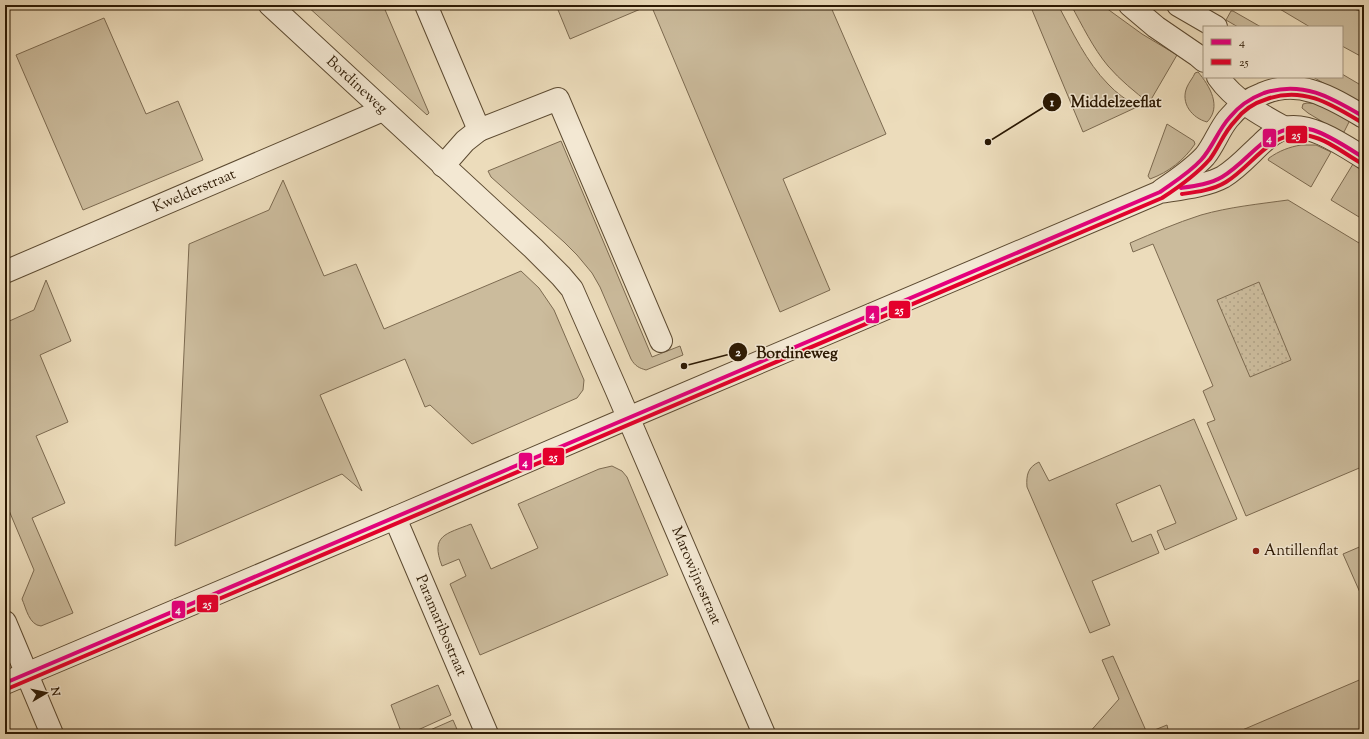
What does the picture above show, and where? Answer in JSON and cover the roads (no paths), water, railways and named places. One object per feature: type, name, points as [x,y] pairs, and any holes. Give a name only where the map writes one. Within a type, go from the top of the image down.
[{"type":"street","name":"Bordineweg","points":[[270,5],[533,248],[561,276],[572,289],[628,418]]},
{"type":"street","points":[[426,5],[479,130]]},
{"type":"street","points":[[1130,5],[1156,27],[1203,60]]},
{"type":"street","points":[[1178,5],[1214,26]]},
{"type":"street","points":[[1219,78],[1223,84],[1244,103],[1264,117],[1278,132]]},
{"type":"street","points":[[5,682],[395,518],[1160,192],[1206,155],[1227,120],[1244,103],[1268,83]]},
{"type":"street","points":[[1268,83],[1285,87],[1303,88],[1330,97],[1364,116]]},
{"type":"street","points":[[1268,83],[1278,132]]},
{"type":"street","points":[[443,166],[465,141],[479,130],[558,99],[661,341]]},
{"type":"street","name":"Kwelderstraat","points":[[5,272],[383,110]]},
{"type":"street","points":[[1160,192],[1196,186],[1221,178],[1236,169],[1278,132],[1298,128],[1313,130],[1345,146],[1364,158]]},
{"type":"street","name":"Marowijnestraat","points":[[628,418],[764,734]]},
{"type":"street","name":"Paramaribostraat","points":[[395,518],[487,734]]},
{"type":"street","points":[[5,622],[52,734]]},
{"type":"place","name":"Middelzeeflat","points":[[988,142]]},
{"type":"place","name":"Bordineweg","points":[[684,366]]},
{"type":"place","name":"Antillenflat","points":[[1256,551]]}]
